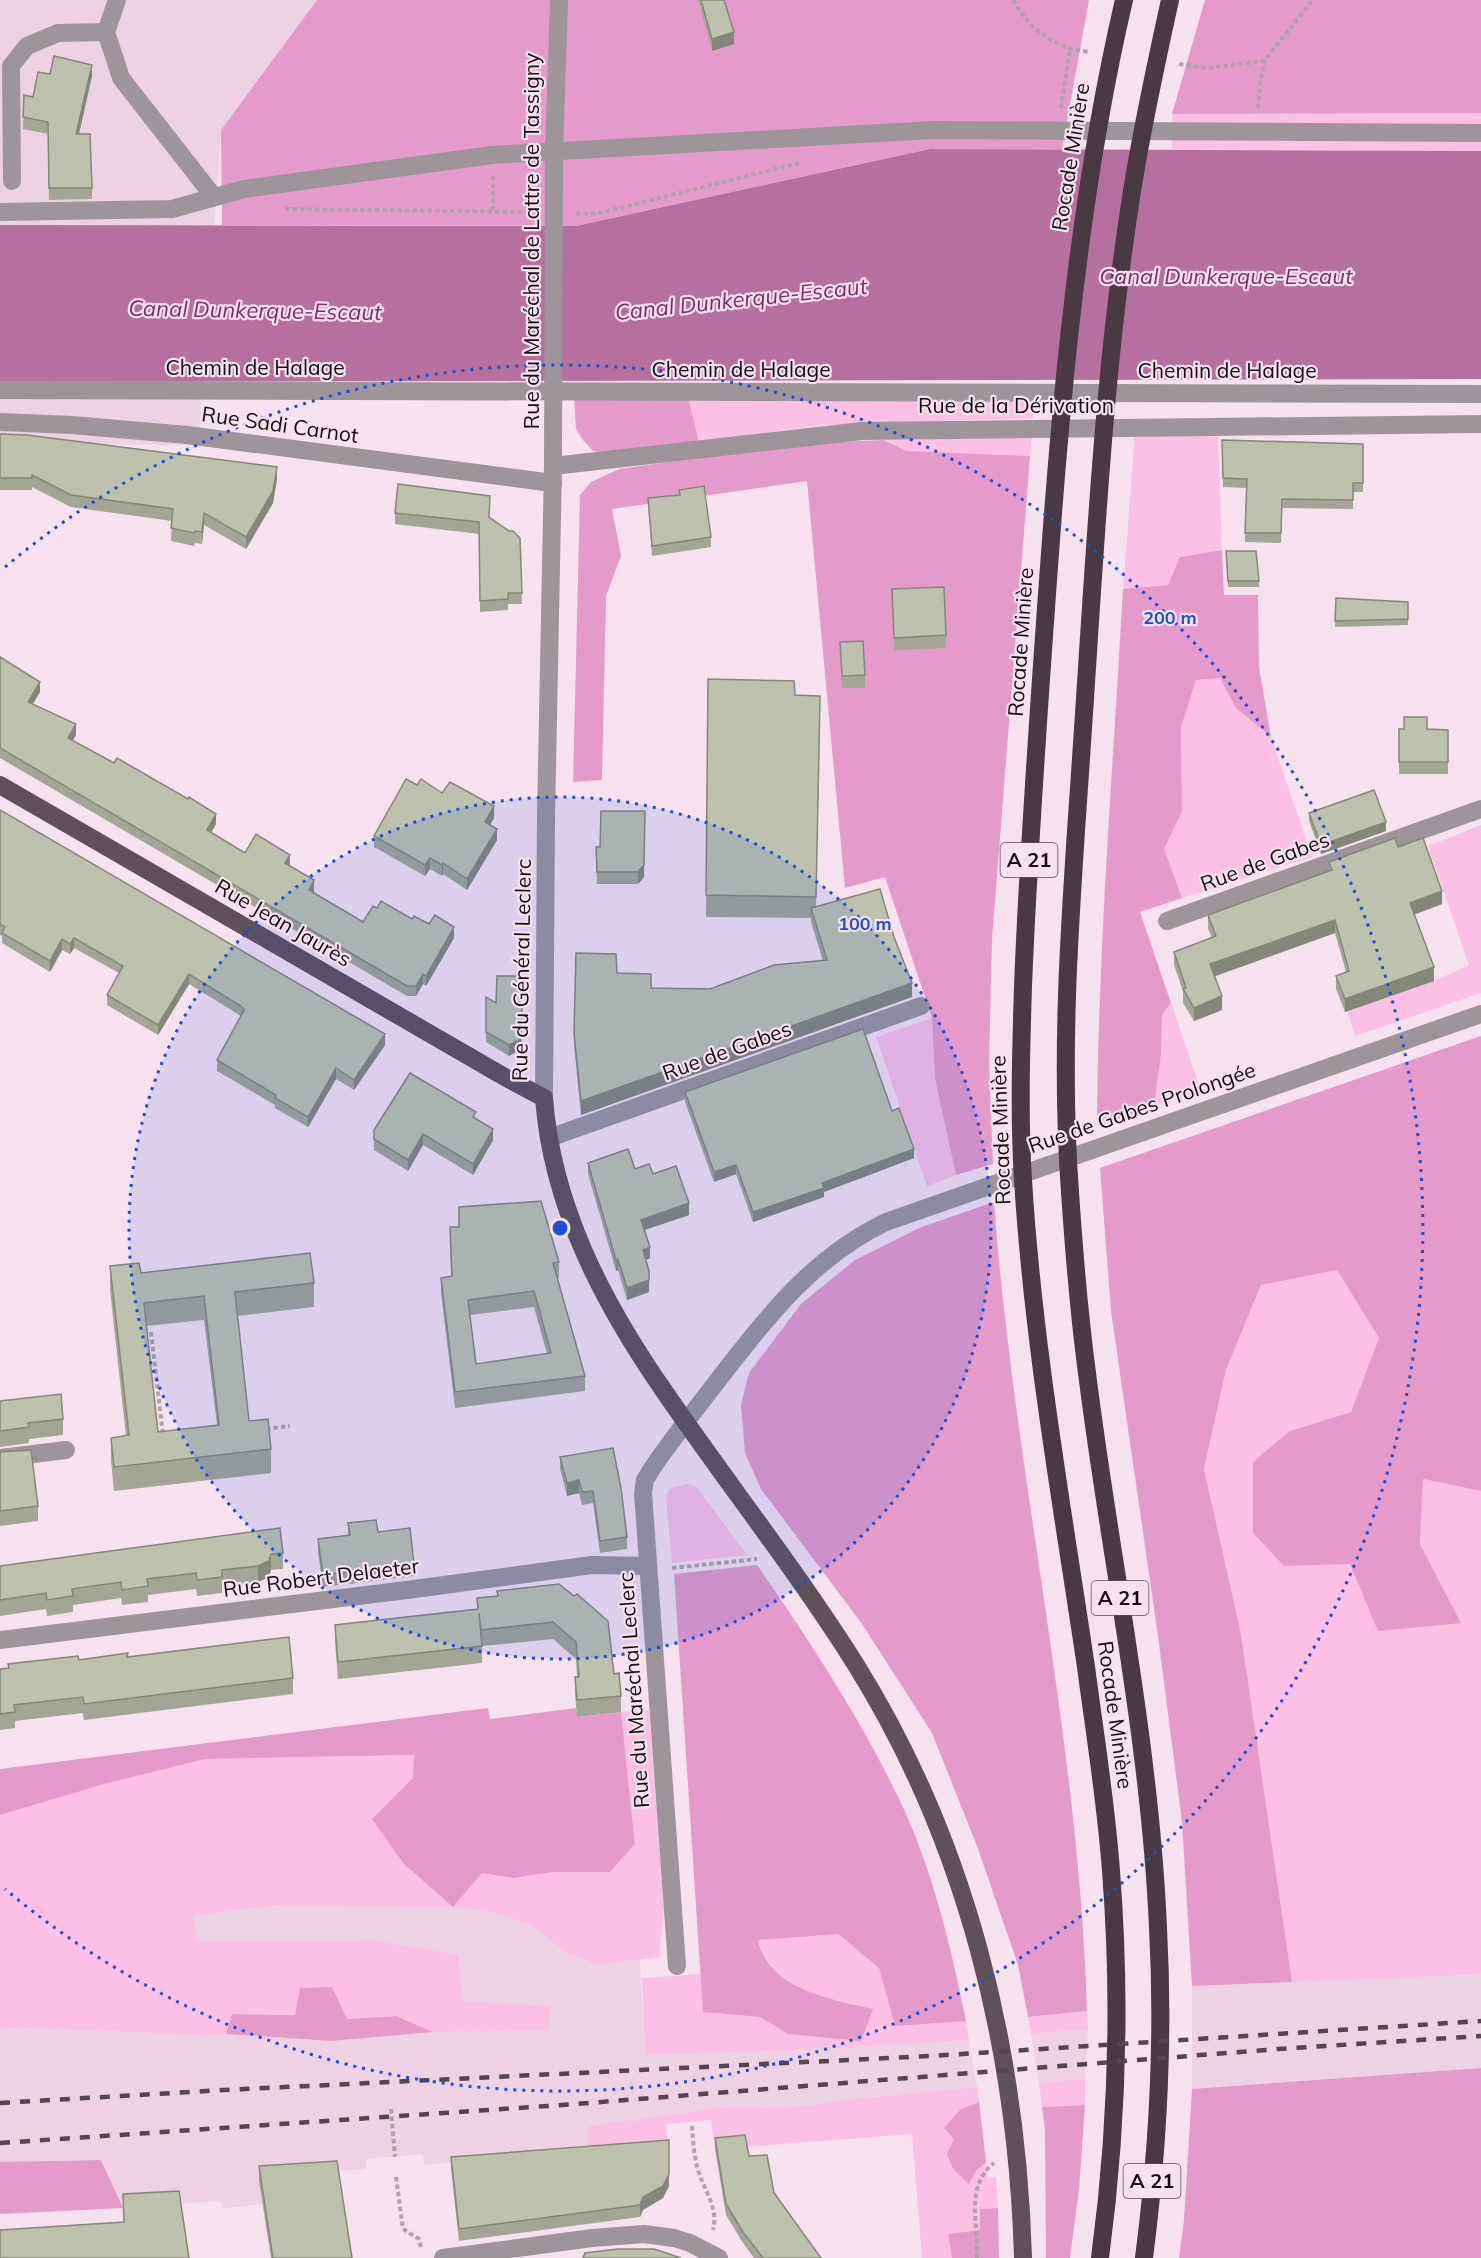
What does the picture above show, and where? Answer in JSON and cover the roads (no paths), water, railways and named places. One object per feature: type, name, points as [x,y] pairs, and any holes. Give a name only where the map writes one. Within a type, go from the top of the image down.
[{"type":"highway","name":"Rocade Minière","points":[[1100,2258],[1111,2166],[1113,2106],[1116,1985],[1112,1873],[1106,1814],[1042,1367],[1027,1220],[1020,1086],[1025,928],[1047,585],[1074,285],[1091,164],[1124,0]]},
{"type":"highway","name":"Rocade Minière","points":[[1144,2258],[1153,2174],[1157,2103],[1158,1928],[1141,1735],[1087,1375],[1071,1214],[1066,1118],[1066,1038],[1071,923],[1102,460],[1134,179],[1170,0]]},
{"type":"main road","name":"Rue Jean Jaurès","points":[[0,785],[544,1098]]},
{"type":"main road","name":"Rue du Général Leclerc","points":[[544,1098],[549,1138],[565,1204],[589,1266],[602,1292],[644,1364],[860,1671],[900,1740],[920,1781],[958,1875],[993,2004],[1011,2111],[1023,2258]]},
{"type":"street","points":[[117,0],[106,32],[122,78],[214,197]]},
{"type":"street","name":"Rue du Maréchal de Lattre de Tassigny","points":[[553,467],[554,151],[559,0]]},
{"type":"street","points":[[12,181],[11,66],[27,46],[58,33],[106,32]]},
{"type":"street","points":[[0,212],[172,209],[244,189],[492,154],[933,130],[1481,133]]},
{"type":"street","name":"Chemin de Halage","points":[[0,390],[1481,394]]},
{"type":"street","name":"Rue Sadi Carnot","points":[[0,422],[72,425],[553,467]]},
{"type":"street","name":"Rue de la Dérivation","points":[[553,467],[862,431],[1481,424]]},
{"type":"street","name":"Rue du Général Leclerc","points":[[544,1098],[553,467]]},
{"type":"street","name":"Rue de Gabes","points":[[1167,921],[1481,809]]},
{"type":"street","name":"Rue de Gabes","points":[[549,1138],[921,1006]]},
{"type":"street","name":"Rue de Gabes Prolongée","points":[[685,1423],[755,1333],[800,1282],[835,1252],[869,1230],[907,1214],[1481,1014]]},
{"type":"street","name":"Rue du Maréchal Leclerc","points":[[677,1966],[642,1511],[645,1480],[685,1423]]},
{"type":"street","points":[[0,1458],[66,1450]]},
{"type":"street","name":"Rue Robert Delaeter","points":[[0,1640],[592,1565],[648,1566]]},
{"type":"street","points":[[442,2258],[592,2238],[644,2234],[674,2238],[712,2254]]},
{"type":"water","name":"Canal Dunkerque-Escaut","points":[[930,149],[1481,151],[1481,379],[0,382],[0,225],[576,226]]},
{"type":"railway","points":[[0,2103],[931,2056],[1481,2021]]},
{"type":"railway","points":[[0,2143],[562,2105],[1278,2049],[1481,2036]]}]
